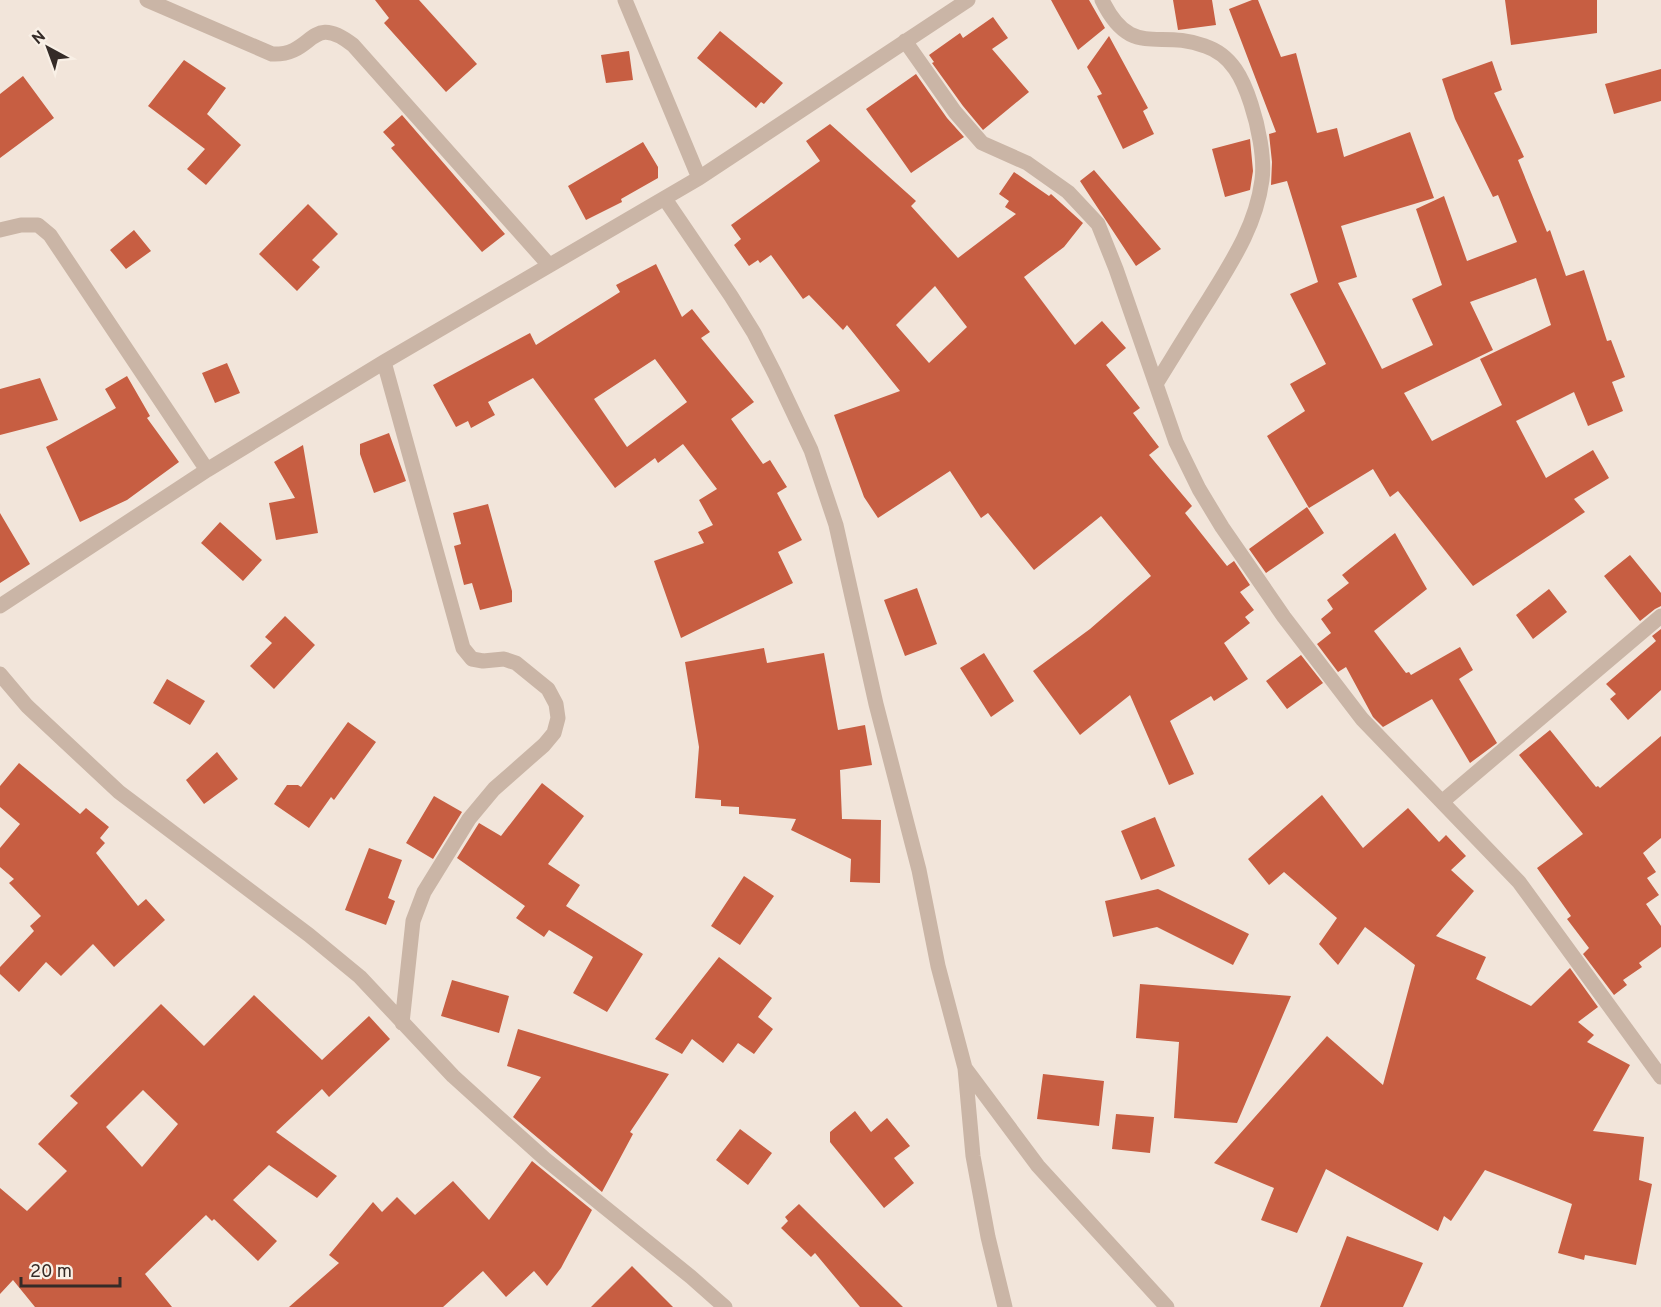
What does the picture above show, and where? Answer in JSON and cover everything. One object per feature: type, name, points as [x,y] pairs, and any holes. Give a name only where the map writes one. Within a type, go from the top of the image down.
[{"type":"street","points":[[147,0],[272,54],[284,54],[297,50],[321,32],[330,31],[340,35],[353,45],[549,265]]},
{"type":"street","points":[[625,0],[699,178]]},
{"type":"street","points":[[0,606],[207,470],[384,362],[699,178],[968,0]]},
{"type":"street","points":[[1102,0],[1117,25],[1128,35],[1142,39],[1196,42],[1225,57],[1237,69],[1245,84],[1259,128],[1263,178],[1252,225],[1156,384]]},
{"type":"street","points":[[905,41],[955,112],[982,144],[1027,162],[1068,192],[1098,224],[1176,442],[1199,489],[1222,526],[1284,617],[1362,719],[1519,882],[1661,1077]]},
{"type":"street","points":[[665,199],[754,333],[811,450],[836,525],[876,704],[919,870],[938,966],[965,1068],[973,1156],[988,1237],[1005,1307]]},
{"type":"street","points":[[0,230],[21,225],[38,225],[50,235],[207,470]]},
{"type":"street","points":[[384,362],[463,648],[472,659],[483,662],[504,659],[516,663],[548,689],[556,704],[558,718],[554,733],[544,745],[494,789],[469,819],[423,892],[413,921],[402,1023]]},
{"type":"street","points":[[1443,801],[1661,616]]},
{"type":"street","points":[[0,674],[27,706],[119,792],[309,934],[360,977],[453,1076],[545,1159],[692,1277],[725,1307]]},
{"type":"street","points":[[965,1068],[1038,1166],[1167,1307]]},
{"type":"building","points":[[375,0],[419,0],[477,64],[446,92],[384,23],[389,18]]},
{"type":"building","points":[[1051,0],[1089,0],[1105,28],[1078,50]]},
{"type":"building","points":[[1173,0],[1212,0],[1216,25],[1178,30]]},
{"type":"building","points":[[1258,0],[1281,57],[1296,53],[1317,133],[1337,128],[1344,157],[1410,132],[1434,198],[1341,226],[1357,277],[1338,283],[1382,369],[1433,345],[1412,299],[1442,285],[1416,209],[1444,196],[1467,261],[1517,242],[1498,195],[1493,197],[1455,119],[1442,79],[1492,61],[1502,90],[1494,93],[1524,157],[1518,160],[1547,232],[1550,230],[1566,276],[1584,270],[1607,341],[1611,340],[1625,377],[1612,382],[1623,411],[1588,426],[1574,392],[1516,421],[1546,478],[1593,450],[1609,478],[1574,499],[1585,512],[1473,586],[1398,491],[1390,497],[1373,469],[1309,508],[1267,436],[1305,411],[1290,384],[1326,364],[1290,294],[1318,282],[1287,181],[1271,185],[1272,162],[1269,134],[1276,132],[1229,9]],"holes":[[[1536,278],[1551,325],[1480,359],[1502,405],[1432,441],[1404,393],[1493,350],[1470,302]]]},
{"type":"building","points":[[1505,0],[1597,0],[1597,33],[1511,45]]},
{"type":"building","points":[[993,17],[1008,38],[992,49],[1029,92],[983,130],[932,63],[934,62],[929,55],[960,33],[963,38]]},
{"type":"building","points":[[720,31],[783,83],[764,104],[761,102],[756,108],[697,58]]},
{"type":"building","points":[[1109,36],[1148,108],[1143,111],[1154,134],[1123,149],[1097,96],[1102,94],[1087,67]]},
{"type":"building","points":[[629,51],[633,80],[606,83],[601,55]]},
{"type":"building","points":[[184,60],[226,88],[207,114],[241,145],[206,185],[187,169],[205,149],[148,106]]},
{"type":"building","points":[[1661,69],[1661,101],[1614,114],[1605,84]]},
{"type":"building","points":[[916,74],[947,118],[964,137],[911,173],[866,109]]},
{"type":"building","points":[[23,76],[54,118],[0,158],[0,94]]},
{"type":"building","points":[[402,115],[505,234],[482,252],[391,148],[395,145],[383,132]]},
{"type":"building","points":[[830,124],[916,201],[911,206],[958,258],[1016,214],[1005,207],[1009,201],[999,194],[1014,172],[1049,196],[1051,194],[1083,223],[1064,247],[1024,277],[1075,345],[1102,321],[1126,348],[1106,365],[1140,408],[1133,413],[1159,447],[1149,455],[1192,506],[1185,513],[1227,566],[1234,561],[1250,585],[1240,592],[1254,610],[1245,617],[1250,623],[1224,643],[1248,679],[1214,701],[1211,696],[1170,721],[1194,774],[1169,785],[1130,695],[1080,735],[1033,671],[1090,629],[1151,576],[1101,516],[1034,570],[988,513],[981,518],[950,471],[878,518],[864,497],[834,415],[900,391],[847,325],[843,330],[809,295],[803,299],[771,255],[760,263],[758,260],[749,266],[734,245],[741,239],[731,225],[820,161],[806,141]],"holes":[[[935,286],[967,327],[929,363],[896,325]]]},
{"type":"building","points":[[1250,139],[1253,171],[1250,190],[1225,197],[1212,149]]},
{"type":"building","points":[[643,142],[658,167],[658,178],[621,199],[622,202],[586,220],[568,186]]},
{"type":"building","points":[[1094,170],[1161,249],[1136,266],[1080,181]]},
{"type":"building","points":[[308,204],[338,234],[312,260],[320,267],[297,291],[259,254]]},
{"type":"building","points":[[134,230],[151,251],[126,269],[110,250]]},
{"type":"building","points":[[656,264],[682,317],[692,309],[710,332],[701,338],[754,402],[731,419],[763,464],[770,460],[787,487],[777,493],[802,540],[778,552],[793,583],[681,638],[654,561],[704,543],[698,532],[713,525],[699,500],[717,489],[683,444],[658,463],[655,458],[615,488],[533,378],[488,402],[495,415],[471,428],[468,421],[456,427],[433,385],[530,333],[536,345],[620,292],[616,285]],"holes":[[[655,359],[687,402],[627,447],[594,399]]]},
{"type":"building","points":[[227,363],[240,393],[215,403],[202,373]]},
{"type":"building","points":[[127,376],[150,416],[147,418],[179,462],[127,500],[80,522],[46,447],[116,408],[105,389]]},
{"type":"building","points":[[40,378],[58,420],[0,435],[0,389]]},
{"type":"building","points":[[389,433],[406,481],[374,493],[360,454],[360,444]]},
{"type":"building","points":[[303,445],[318,533],[276,540],[269,503],[295,498],[274,462]]},
{"type":"building","points":[[488,504],[512,591],[512,602],[480,610],[472,583],[464,585],[454,546],[461,544],[453,513]]},
{"type":"building","points":[[1307,507],[1324,533],[1266,573],[1249,549]]},
{"type":"building","points":[[0,513],[30,564],[0,583]]},
{"type":"building","points":[[220,522],[262,560],[243,581],[201,543]]},
{"type":"building","points":[[1395,533],[1427,589],[1374,631],[1406,673],[1409,672],[1411,675],[1460,647],[1473,670],[1459,679],[1497,743],[1470,763],[1432,699],[1383,727],[1373,717],[1346,667],[1338,672],[1317,644],[1331,633],[1321,619],[1333,609],[1327,600],[1349,583],[1342,575]]},
{"type":"building","points":[[1630,555],[1661,593],[1661,606],[1640,621],[1604,576]]},
{"type":"building","points":[[917,588],[937,644],[905,656],[884,600]]},
{"type":"building","points":[[1549,589],[1567,612],[1533,639],[1516,615]]},
{"type":"building","points":[[285,616],[315,645],[274,689],[250,666],[272,643],[265,637]]},
{"type":"building","points":[[1661,629],[1661,690],[1628,720],[1610,699],[1616,694],[1606,684],[1656,641],[1652,636]]},
{"type":"building","points":[[764,648],[767,663],[824,653],[838,730],[865,725],[872,765],[840,770],[842,819],[881,820],[880,883],[850,882],[851,859],[791,830],[796,819],[739,814],[739,807],[721,806],[721,800],[695,798],[699,747],[685,662]]},
{"type":"building","points":[[984,653],[1014,701],[991,717],[960,668]]},
{"type":"building","points":[[1301,655],[1323,683],[1287,709],[1266,681]]},
{"type":"building","points":[[167,679],[205,701],[190,725],[153,703]]},
{"type":"building","points":[[348,722],[376,742],[334,800],[331,797],[309,828],[274,804],[287,785],[301,787]]},
{"type":"building","points":[[1550,730],[1596,787],[1600,788],[1661,736],[1661,838],[1643,853],[1656,872],[1647,878],[1659,895],[1646,904],[1661,926],[1661,947],[1639,963],[1642,967],[1623,980],[1627,985],[1614,995],[1583,954],[1589,948],[1567,919],[1571,916],[1537,868],[1583,834],[1519,755]]},
{"type":"building","points":[[217,752],[238,779],[204,804],[186,780]]},
{"type":"building","points":[[19,763],[80,814],[86,808],[109,827],[100,838],[105,843],[96,853],[138,906],[146,899],[165,920],[114,967],[93,944],[61,976],[46,962],[19,992],[0,974],[0,967],[34,931],[30,926],[41,916],[9,883],[14,879],[0,867],[0,848],[20,824],[0,807],[0,786]]},
{"type":"building","points":[[542,783],[584,816],[548,864],[580,885],[566,906],[643,954],[607,1012],[573,993],[593,957],[549,930],[544,937],[516,918],[525,906],[457,858],[479,823],[501,836]]},
{"type":"building","points":[[1322,795],[1363,848],[1408,808],[1439,842],[1446,835],[1466,856],[1451,870],[1474,891],[1436,936],[1486,957],[1476,979],[1531,1006],[1570,968],[1598,1007],[1578,1022],[1594,1035],[1587,1042],[1630,1065],[1593,1131],[1644,1137],[1639,1180],[1652,1184],[1636,1265],[1585,1255],[1584,1260],[1558,1253],[1572,1204],[1485,1170],[1451,1221],[1444,1216],[1438,1231],[1326,1169],[1297,1233],[1261,1220],[1274,1188],[1214,1163],[1327,1036],[1383,1085],[1415,965],[1365,927],[1338,965],[1319,944],[1337,918],[1284,872],[1269,885],[1248,859]]},
{"type":"building","points":[[434,796],[462,812],[433,859],[406,843]]},
{"type":"building","points":[[1155,817],[1175,866],[1141,880],[1121,831]]},
{"type":"building","points":[[369,848],[402,860],[388,898],[395,901],[386,925],[345,910]]},
{"type":"building","points":[[744,876],[774,896],[740,945],[711,926]]},
{"type":"building","points":[[1158,889],[1249,934],[1233,965],[1157,927],[1113,937],[1105,901]]},
{"type":"building","points":[[719,957],[772,998],[758,1017],[773,1029],[754,1054],[738,1043],[723,1063],[692,1039],[682,1054],[655,1039]]},
{"type":"building","points":[[452,980],[509,996],[499,1033],[441,1016]]},
{"type":"building","points":[[1140,984],[1291,996],[1237,1123],[1174,1118],[1179,1042],[1136,1038]]},
{"type":"building","points":[[254,995],[322,1060],[369,1016],[390,1039],[329,1097],[322,1089],[276,1132],[337,1176],[317,1198],[269,1165],[233,1200],[277,1241],[258,1261],[214,1219],[212,1221],[206,1215],[145,1274],[172,1307],[35,1307],[13,1280],[0,1294],[0,1188],[27,1211],[67,1171],[38,1144],[78,1103],[70,1096],[161,1004],[204,1046]],"holes":[[[143,1090],[178,1124],[142,1167],[106,1127]]]},
{"type":"building","points":[[518,1029],[669,1074],[630,1132],[633,1134],[602,1192],[513,1117],[541,1077],[507,1066]]},
{"type":"building","points":[[1043,1074],[1104,1081],[1099,1126],[1037,1119]]},
{"type":"building","points":[[855,1111],[871,1132],[887,1118],[910,1146],[894,1158],[914,1183],[884,1208],[830,1142],[830,1132]]},
{"type":"building","points":[[1116,1114],[1154,1117],[1150,1153],[1112,1149]]},
{"type":"building","points":[[740,1129],[772,1153],[748,1185],[716,1160]]},
{"type":"building","points":[[532,1161],[592,1210],[561,1268],[547,1286],[534,1271],[506,1297],[483,1271],[443,1307],[289,1307],[339,1263],[329,1255],[373,1202],[382,1212],[397,1197],[415,1215],[453,1181],[489,1220]]},
{"type":"building","points":[[799,1204],[903,1307],[860,1307],[815,1253],[811,1257],[781,1228],[788,1221],[785,1217]]},
{"type":"building","points":[[1347,1236],[1423,1263],[1403,1307],[1320,1307]]},
{"type":"building","points":[[632,1266],[673,1307],[591,1307]]}]
